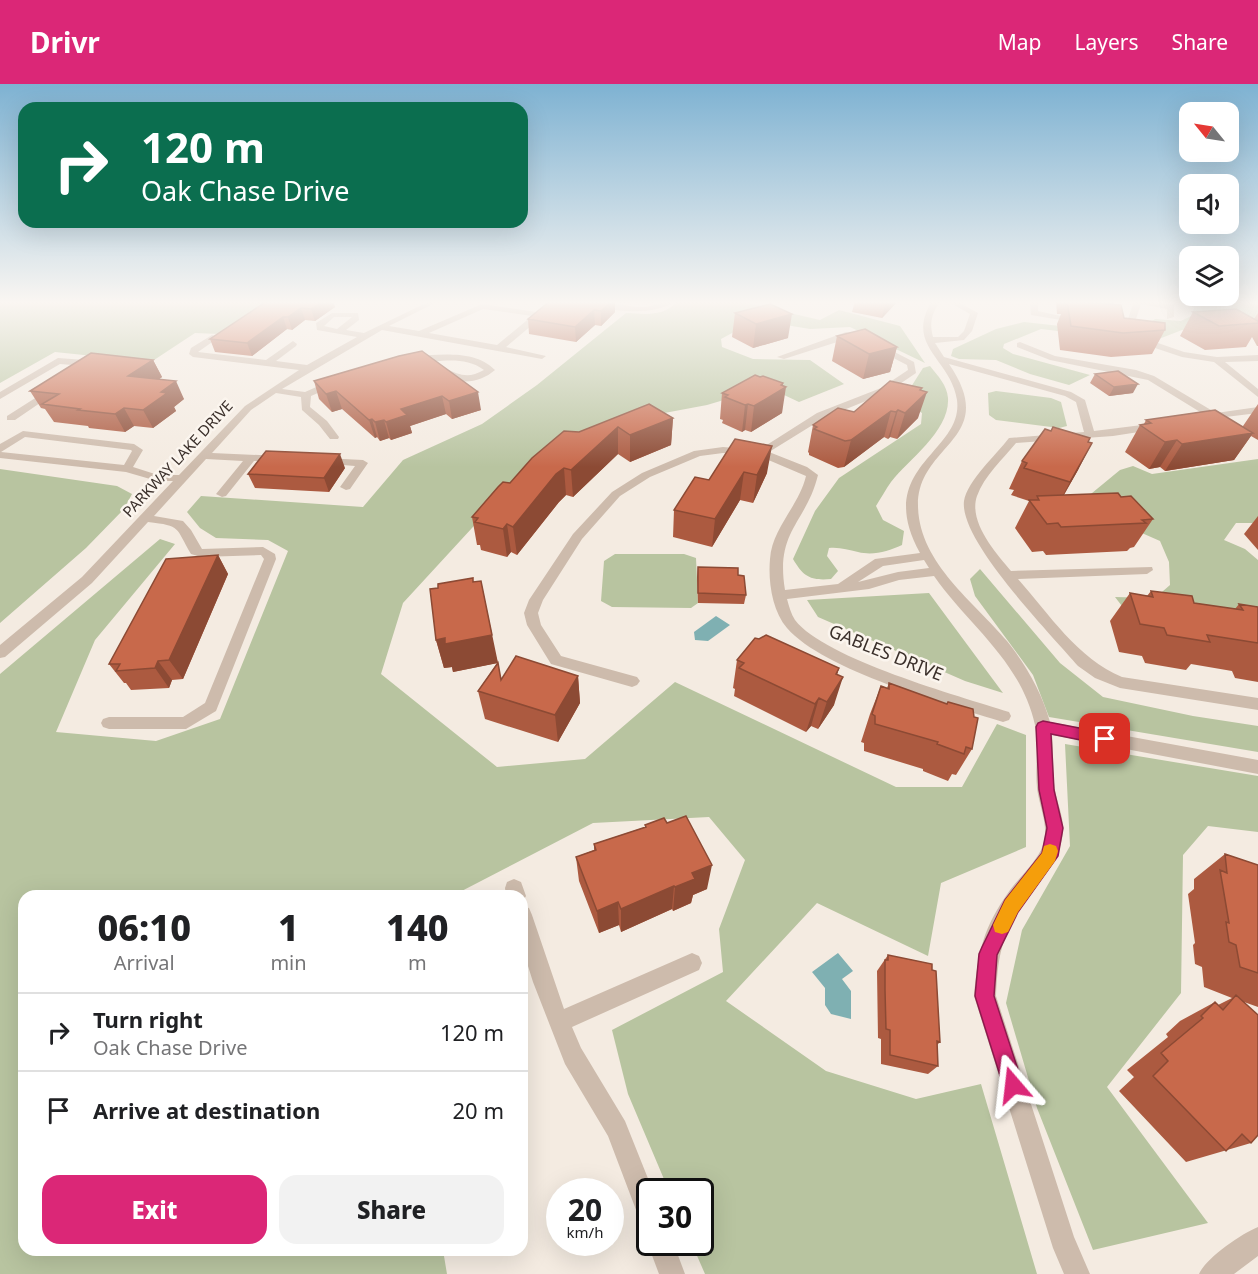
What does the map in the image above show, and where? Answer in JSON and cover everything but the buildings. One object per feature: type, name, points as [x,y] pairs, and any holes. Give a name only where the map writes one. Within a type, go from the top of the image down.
[{"type":"street","points":[[212,357],[309,368]]},
{"type":"street","points":[[267,364],[277,357]]},
{"type":"street","name":"PARKWAY LAKE DRIVE","points":[[0,652],[87,580],[248,408],[273,390],[329,357]]},
{"type":"street","points":[[761,453],[810,421],[835,408],[890,387],[906,378],[913,371],[910,364],[897,357]]},
{"type":"street","points":[[1049,357],[1151,378],[1215,417]]},
{"type":"street","points":[[1197,357],[1217,360],[1258,358]]},
{"type":"street","points":[[399,362],[425,359],[470,361],[484,363],[490,370],[480,378],[466,380],[452,377],[425,359]]},
{"type":"street","points":[[940,359],[1068,394],[1080,400],[1090,434]]},
{"type":"street","points":[[940,359],[960,392],[962,414],[957,426],[919,473],[912,501],[915,530],[937,571],[1004,647],[1033,696],[1043,727],[1046,790],[1055,828],[1049,856],[1011,906],[988,954],[985,996],[1062,1239],[1077,1274]]},
{"type":"street","points":[[1217,360],[1258,394]]},
{"type":"street","points":[[0,396],[58,361],[108,366]]},
{"type":"street","points":[[77,375],[96,363]]},
{"type":"street","points":[[966,365],[996,363],[1006,367],[1016,380]]},
{"type":"street","points":[[948,369],[1003,376]]},
{"type":"street","points":[[273,390],[306,395],[343,379]]},
{"type":"street","points":[[6,417],[68,381]]},
{"type":"street","points":[[306,395],[304,408],[323,423],[334,437]]},
{"type":"street","points":[[1192,420],[1258,410]]},
{"type":"street","points":[[6,417],[27,420],[23,434]]},
{"type":"street","points":[[1170,424],[1090,434],[1013,440],[971,495],[971,518],[984,545],[1008,575],[1083,662],[1100,674],[1120,682],[1258,704]]},
{"type":"street","points":[[0,449],[23,434],[134,447],[138,450],[127,469]]},
{"type":"street","name":"GABLES DRIVE","points":[[632,681],[556,660],[534,625],[531,612],[536,600],[577,537],[616,494],[646,475],[698,453],[723,450],[761,453],[812,475],[810,487],[781,534],[776,558],[780,595],[790,623],[803,637],[832,655],[1002,716]]},
{"type":"street","points":[[0,455],[127,469],[157,478],[182,478]]},
{"type":"street","points":[[203,456],[363,463],[345,487]]},
{"type":"street","points":[[222,494],[251,458]]},
{"type":"street","points":[[109,723],[186,723],[211,707],[270,559],[269,554],[264,551],[201,553],[195,551],[188,530],[176,523],[146,518]]},
{"type":"street","points":[[836,590],[880,562],[927,556]]},
{"type":"street","points":[[1008,575],[1147,570]]},
{"type":"street","points":[[780,595],[869,585],[898,576],[937,571]]},
{"type":"street","points":[[1043,727],[1258,767]]},
{"type":"street","points":[[528,934],[543,982],[573,1056],[617,1129],[636,1178]]},
{"type":"street","points":[[559,1022],[692,963]]},
{"type":"street","points":[[1212,1274],[1258,1240]]},
{"type":"street","points":[[665,1256],[672,1274]]},
{"type":"green space","points":[[0,357],[47,357],[0,383]]},
{"type":"green space","points":[[99,357],[159,357],[151,362]]},
{"type":"green space","points":[[572,357],[747,357],[753,359],[810,360],[844,384],[799,402],[767,387],[707,405],[611,423],[518,478],[403,603],[381,674],[497,767],[585,759],[675,682],[896,787],[962,787],[997,724],[1026,735],[1026,847],[941,883],[928,956],[817,903],[726,1001],[826,1071],[916,1099],[981,1084],[1037,1274],[705,1274],[697,1256],[714,1256],[714,1178],[664,1178],[628,1094],[612,1030],[723,972],[719,929],[745,860],[709,817],[593,823],[464,890],[18,890],[18,1256],[444,1256],[447,1274],[0,1274],[0,674],[160,539],[175,544],[95,640],[56,732],[156,741],[220,719],[288,551],[268,540],[216,538],[200,528],[187,512],[201,496],[363,507],[403,460],[482,424]]},
{"type":"green space","points":[[912,357],[921,357],[925,363]]},
{"type":"green space","points":[[952,357],[1022,357],[1090,375],[1069,385],[1030,374],[996,360],[959,359]]},
{"type":"green space","points":[[930,366],[946,389],[947,410],[936,433],[891,482],[876,506],[883,520],[904,531],[902,545],[875,553],[829,548],[827,556],[838,571],[831,579],[808,576],[800,570],[793,559],[815,511],[839,478],[921,424],[922,413],[902,401],[923,368]]},
{"type":"green space","points":[[996,391],[1051,398],[1061,402],[1067,426],[1059,428],[996,420],[989,415],[988,393]]},
{"type":"green space","points":[[1258,459],[1258,523],[1236,523],[1224,540],[1245,549],[1258,560],[1258,634],[1125,610],[1115,597],[1155,598],[1170,585],[1169,562],[1160,541],[1085,508],[1086,498],[1120,470],[1133,466],[1152,474]]},
{"type":"green space","points":[[0,469],[117,486],[132,494],[124,509],[86,548],[0,623]]},
{"type":"green space","points":[[615,554],[684,554],[696,558],[698,603],[691,608],[612,607],[601,601],[604,561]]},
{"type":"green space","points":[[980,569],[1060,663],[1103,697],[1193,716],[1258,726],[1258,752],[1049,717],[1033,675],[975,596],[970,579]]},
{"type":"green space","points":[[929,593],[1003,693],[965,681],[818,617],[807,600]]},
{"type":"green space","points":[[1065,744],[1258,776],[1258,832],[1208,826],[1183,855],[1181,993],[1107,1087],[1208,1223],[1093,1250],[1037,1108],[1006,1003],[1022,930],[1070,846]]},
{"type":"water","points":[[716,616],[730,625],[708,641],[695,640],[694,632]]},
{"type":"water","points":[[838,953],[853,971],[842,979],[851,991],[851,1019],[831,1014],[825,1005],[825,988],[812,972]]},
{"type":"slow traffic","points":[[1002,925],[1011,906],[1049,856],[1050,851]]},
{"type":"route","points":[[1013,1085],[985,996],[988,954],[1011,906],[1049,856],[1055,828],[1046,790],[1043,727],[1105,739]]}]
